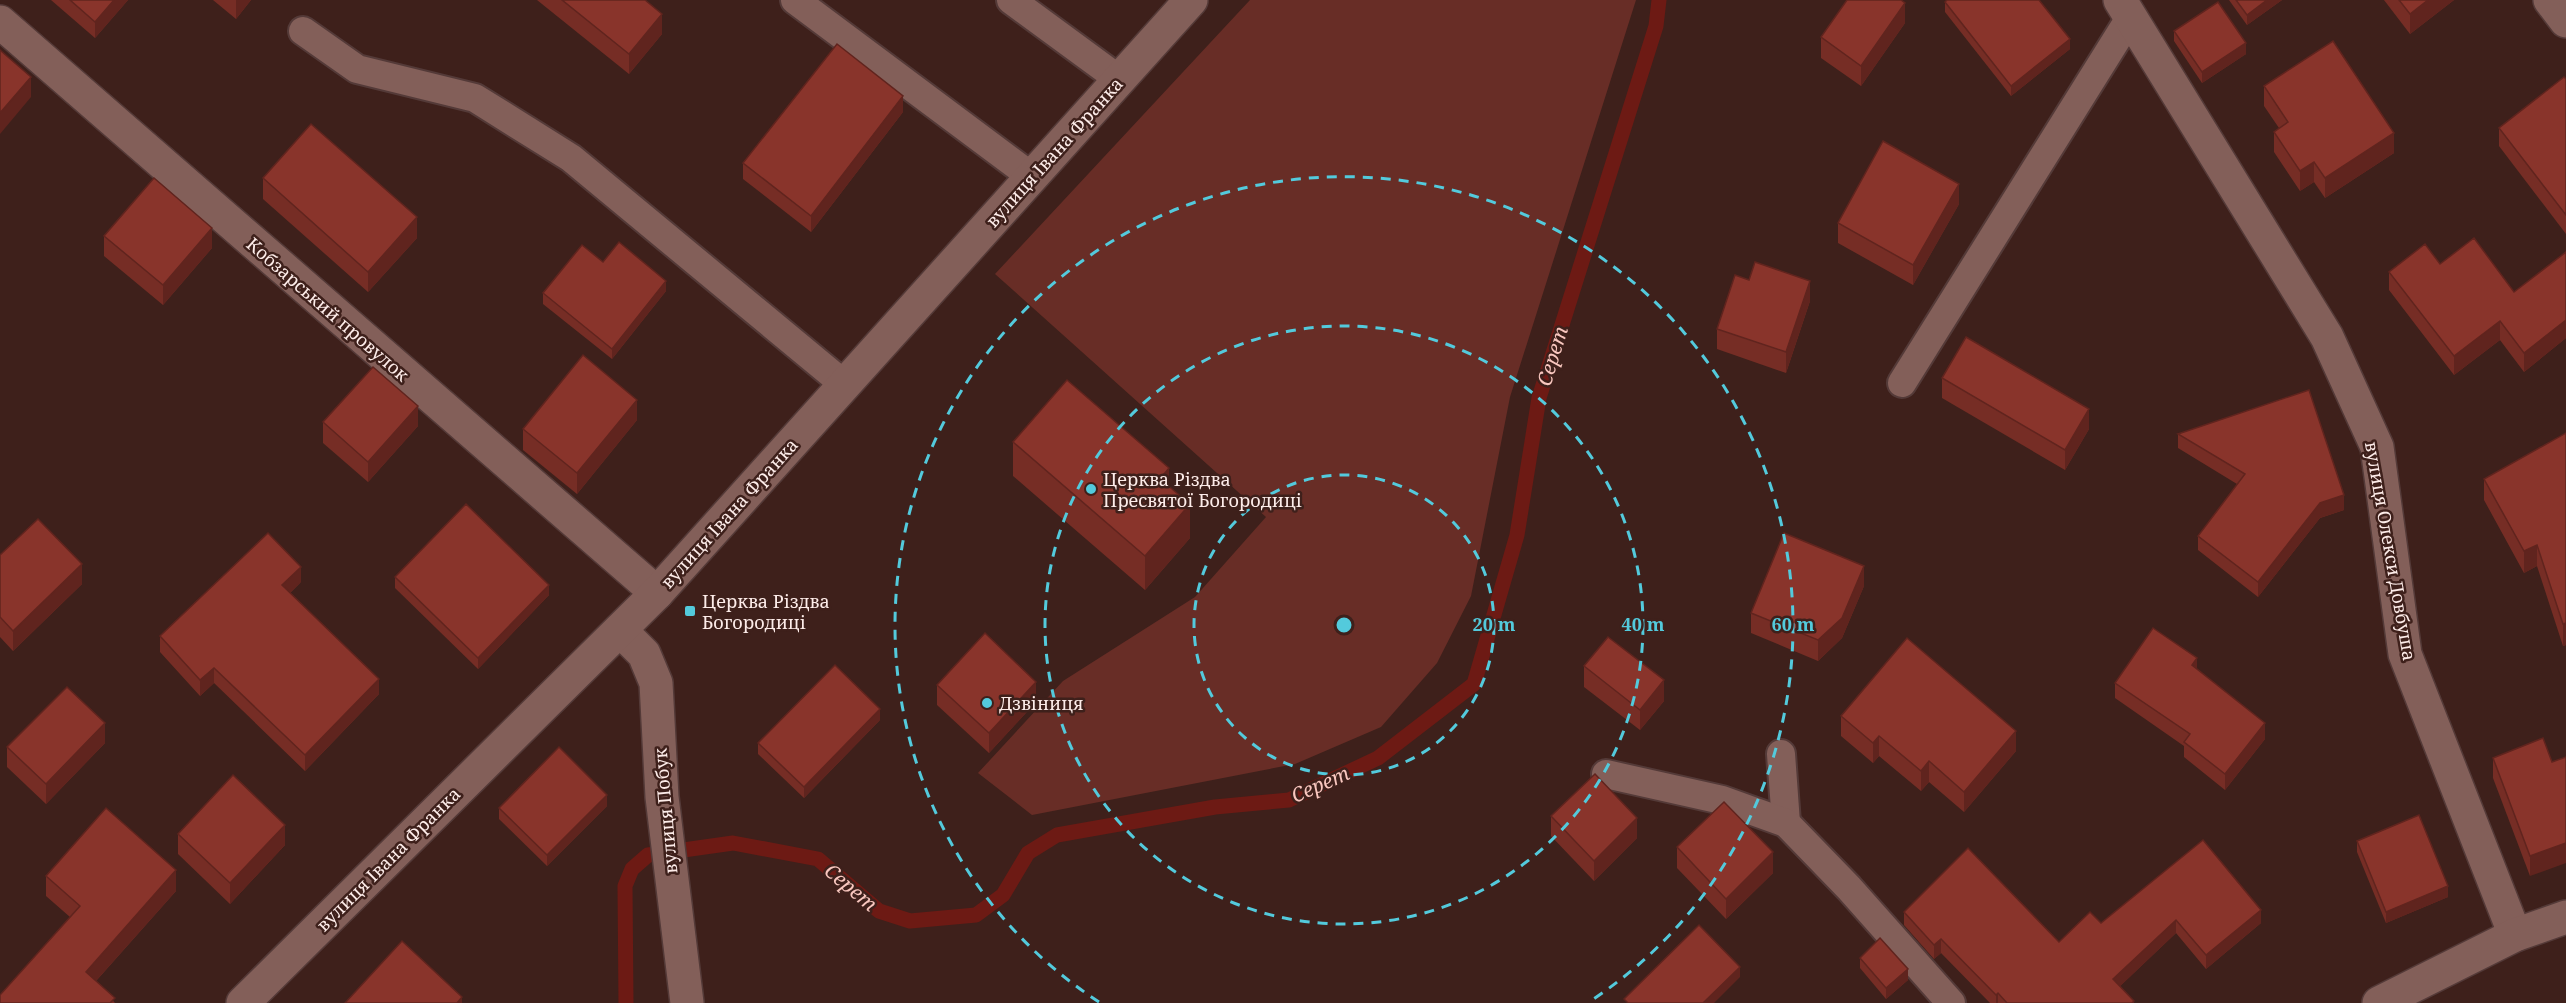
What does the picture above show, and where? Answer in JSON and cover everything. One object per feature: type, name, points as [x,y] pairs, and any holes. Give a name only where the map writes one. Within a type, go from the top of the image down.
[{"type":"street","name":"вулиця Івана Франка","points":[[243,1003],[657,594],[1191,0]]},
{"type":"street","points":[[2550,0],[2566,21]]},
{"type":"street","name":"вулиця Олекси Довбуша","points":[[2125,9],[2327,337],[2377,447],[2405,654],[2515,935]]},
{"type":"street","name":"Кобзарський провулок","points":[[0,22],[657,594]]},
{"type":"street","name":"вулиця Побук","points":[[620,630],[644,654],[656,683],[670,874],[687,1003]]},
{"type":"street","points":[[2379,1003],[2515,935],[2566,917]]},
{"type":"lane","points":[[795,0],[1032,177]]},
{"type":"lane","points":[[1011,0],[1120,80]]},
{"type":"lane","points":[[1902,383],[2125,9]]},
{"type":"lane","points":[[303,31],[357,69],[475,98],[571,158],[845,385]]},
{"type":"lane","points":[[1781,754],[1786,824]]},
{"type":"lane","points":[[1606,774],[1722,800],[1786,824],[1849,888],[1951,1003]]},
{"type":"shaded area","points":[[1250,0],[1636,0],[1510,397],[1471,596],[1437,663],[1381,727],[1295,764],[1032,815],[978,773],[1063,681],[1195,597],[1266,517],[995,274]]},
{"type":"building","points":[[70,0],[114,0],[95,22]]},
{"type":"building","points":[[562,0],[645,0],[662,14],[629,54]]},
{"type":"building","points":[[1847,0],[1901,0],[1905,3],[1861,66],[1821,37]]},
{"type":"building","points":[[1947,0],[2039,0],[2070,39],[2011,86],[1945,2]]},
{"type":"building","points":[[2236,0],[2267,0],[2247,15]]},
{"type":"building","points":[[2399,0],[2428,0],[2410,14]]},
{"type":"building","points":[[2218,2],[2246,43],[2202,72],[2174,31]]},
{"type":"building","points":[[2333,41],[2394,133],[2325,178],[2314,162],[2300,171],[2274,132],[2288,122],[2264,86]]},
{"type":"building","points":[[837,44],[903,96],[811,216],[743,163]]},
{"type":"building","points":[[0,50],[31,77],[0,113]]},
{"type":"building","points":[[2564,77],[2566,79],[2566,215],[2499,128]]},
{"type":"building","points":[[311,124],[417,217],[368,272],[263,178]]},
{"type":"building","points":[[1883,141],[1959,184],[1913,265],[1838,223]]},
{"type":"building","points":[[154,178],[212,228],[163,285],[104,236]]},
{"type":"building","points":[[2474,238],[2514,292],[2566,252],[2566,320],[2524,353],[2500,321],[2454,356],[2389,272],[2425,244],[2440,264]]},
{"type":"building","points":[[619,242],[666,281],[612,349],[543,293],[582,245],[603,262]]},
{"type":"building","points":[[1755,262],[1810,281],[1786,352],[1717,329],[1735,275],[1749,280]]},
{"type":"building","points":[[1966,337],[2089,409],[2065,450],[1942,378]]},
{"type":"building","points":[[583,355],[637,400],[577,473],[523,429]]},
{"type":"building","points":[[373,367],[418,406],[368,462],[323,422]]},
{"type":"building","name":"Церква Різдва Пресвятої Богородиці","points":[[1067,380],[1169,468],[1160,479],[1190,504],[1145,556],[1013,442]]},
{"type":"building","points":[[2309,390],[2344,495],[2320,503],[2258,582],[2198,536],[2245,474],[2178,434]]},
{"type":"building","points":[[2566,433],[2566,623],[2563,624],[2537,545],[2524,551],[2484,479]]},
{"type":"building","points":[[466,504],[549,585],[478,658],[395,577]]},
{"type":"building","points":[[38,519],[82,564],[13,631],[0,617],[0,555]]},
{"type":"building","points":[[268,533],[301,567],[282,585],[379,679],[305,755],[214,668],[200,680],[160,636]]},
{"type":"building","points":[[1784,533],[1864,566],[1842,618],[1818,640],[1751,613]]},
{"type":"building","points":[[2153,628],[2197,658],[2192,665],[2265,723],[2225,774],[2184,742],[2190,734],[2115,683]]},
{"type":"building","name":"Дзвіниця","points":[[985,633],[1036,682],[989,733],[937,685]]},
{"type":"building","points":[[1608,637],[1664,680],[1640,710],[1584,666]]},
{"type":"building","points":[[1907,638],[2016,731],[1964,792],[1929,761],[1921,771],[1879,736],[1873,743],[1841,716]]},
{"type":"building","points":[[835,665],[880,709],[804,787],[758,743]]},
{"type":"building","points":[[67,687],[105,723],[46,784],[7,747]]},
{"type":"building","points":[[2543,738],[2552,762],[2566,757],[2566,843],[2530,856],[2493,758]]},
{"type":"building","points":[[559,747],[607,795],[547,855],[499,808]]},
{"type":"building","points":[[1595,774],[1637,818],[1594,861],[1551,816]]},
{"type":"building","points":[[233,775],[285,825],[230,883],[178,834]]},
{"type":"building","points":[[1724,802],[1773,852],[1726,899],[1677,847]]},
{"type":"building","points":[[106,808],[176,870],[86,972],[115,998],[110,1003],[0,1003],[0,995],[80,906],[46,876]]},
{"type":"building","points":[[2419,815],[2448,886],[2386,912],[2357,841]]},
{"type":"building","points":[[2203,840],[2261,910],[2206,955],[2176,920],[2113,979],[2134,1001],[2132,1003],[2007,1003],[1998,993],[1996,995],[1941,939],[1934,945],[1904,912],[1968,848],[2059,942],[2090,912],[2101,923]]},
{"type":"building","points":[[1699,925],[1740,967],[1703,1003],[1628,1003],[1624,999]]},
{"type":"building","points":[[1880,938],[1908,969],[1886,988],[1860,958]]},
{"type":"building","points":[[402,941],[462,997],[457,1003],[345,1003]]},
{"type":"waterway","name":"Серет","points":[[626,1003],[625,886],[632,869],[648,855],[733,843],[818,859],[879,911],[910,921],[976,915],[1003,895],[1028,853],[1057,835],[1215,807],[1289,800],[1378,758],[1474,684],[1517,535],[1539,398],[1656,26],[1659,0]]},
{"type":"place","name":"Церква Різдва Пресвятої Богородиці","points":[[1091,489]]},
{"type":"place","name":"Церква Різдва Богородиці","points":[[690,611]]},
{"type":"place","name":"Дзвіниця","points":[[987,703]]}]
